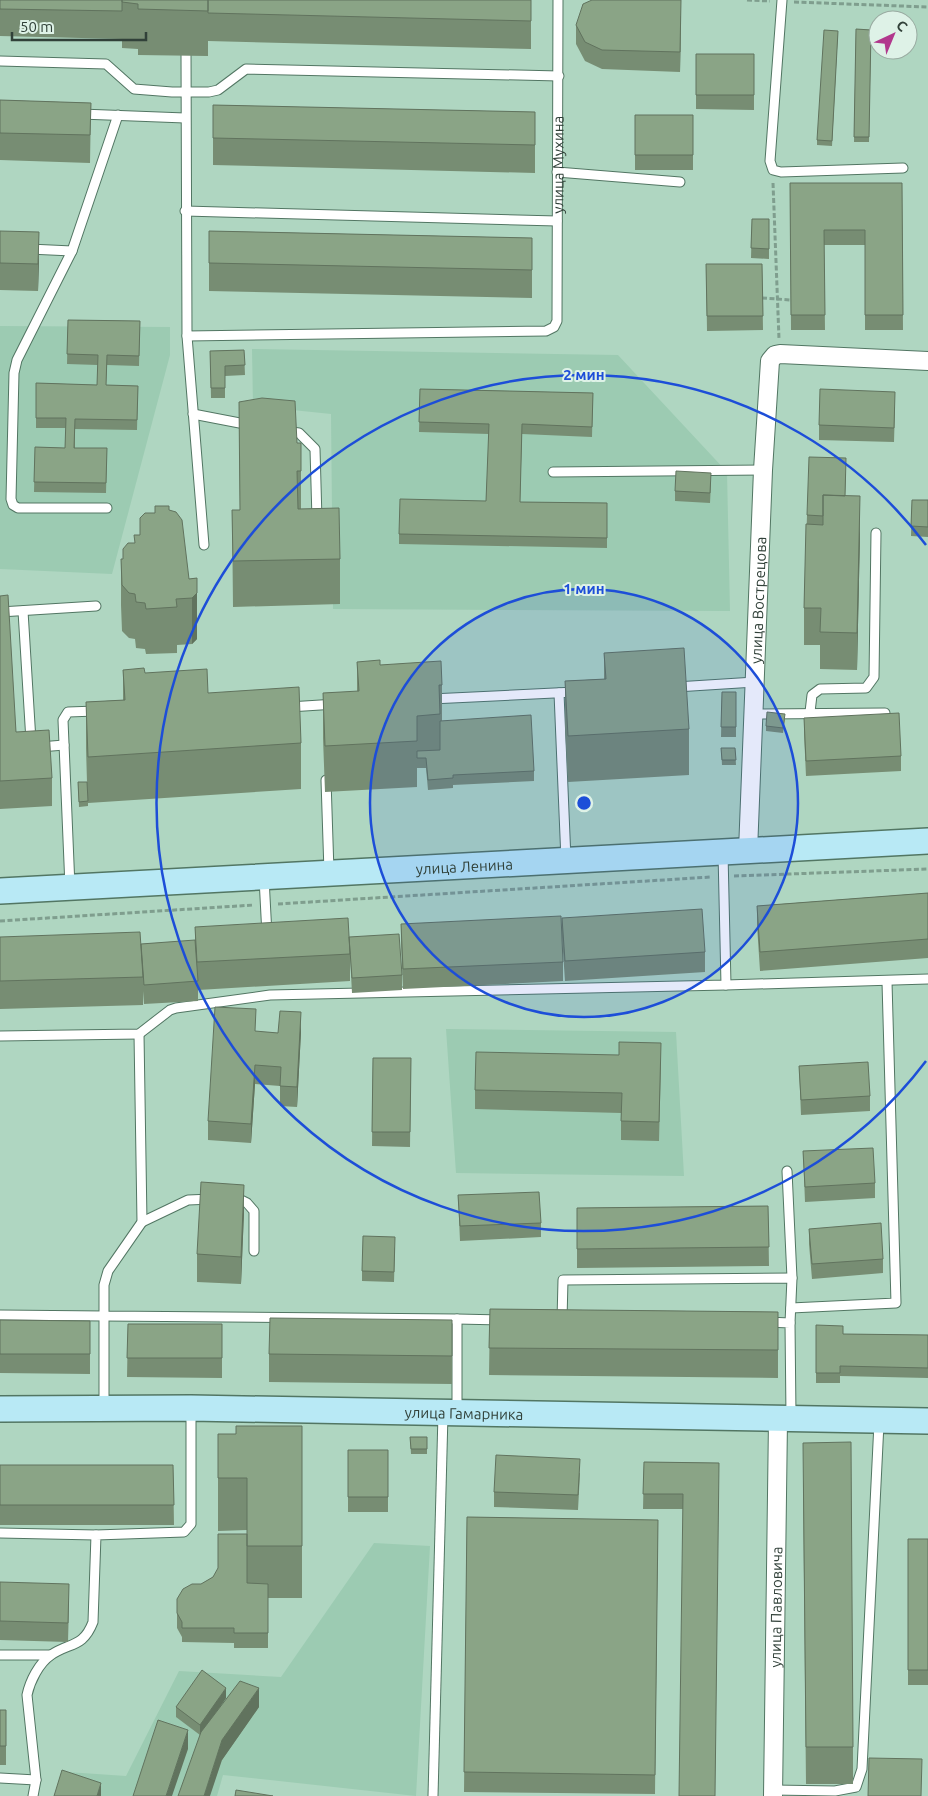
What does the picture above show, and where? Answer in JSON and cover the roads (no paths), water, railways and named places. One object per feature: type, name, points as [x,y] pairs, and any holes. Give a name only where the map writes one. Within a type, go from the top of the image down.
[{"type":"main road","name":"улица Ленина","points":[[0,891],[566,860],[723,865],[748,851],[928,841]]},
{"type":"main road","name":"улица Гамарника","points":[[0,1409],[104,1407],[450,1411],[784,1420],[928,1420]]},
{"type":"street","name":"улица Вострецова","points":[[748,851],[770,361],[775,355],[780,354],[928,360]]},
{"type":"street","name":"улица Павловича","points":[[773,1793],[784,1420]]},
{"type":"lane","name":"улица Мухина","points":[[187,336],[546,331],[554,327],[557,321],[558,0]]},
{"type":"lane","points":[[782,1],[770,161],[773,170],[781,172],[903,168]]},
{"type":"lane","points":[[186,52],[185,211],[187,336],[204,544]]},
{"type":"lane","points":[[0,61],[106,64],[134,89],[186,92],[218,90],[246,69],[559,76]]},
{"type":"lane","points":[[69,114],[185,118]]},
{"type":"lane","points":[[107,508],[18,508],[13,505],[14,373],[17,360],[72,251],[118,115]]},
{"type":"lane","points":[[557,172],[680,182]]},
{"type":"lane","points":[[185,211],[557,221]]},
{"type":"lane","points":[[18,248],[72,251]]},
{"type":"lane","points":[[193,414],[260,426]]},
{"type":"lane","points":[[280,430],[299,434],[315,449],[317,527]]},
{"type":"lane","points":[[553,472],[764,470]]},
{"type":"lane","points":[[810,712],[812,695],[820,690],[866,688],[872,683],[874,677],[876,533]]},
{"type":"lane","points":[[0,612],[96,606]]},
{"type":"lane","points":[[24,611],[32,746],[36,748],[64,745]]},
{"type":"lane","points":[[665,688],[755,682]]},
{"type":"lane","points":[[422,700],[588,692]]},
{"type":"lane","points":[[559,693],[566,860]]},
{"type":"lane","points":[[274,707],[344,704]]},
{"type":"lane","points":[[324,705],[325,715]]},
{"type":"lane","points":[[70,887],[64,720],[68,712],[109,711]]},
{"type":"lane","points":[[753,714],[810,712],[885,713]]},
{"type":"lane","points":[[326,774],[329,873]]},
{"type":"lane","points":[[723,865],[726,985]]},
{"type":"lane","points":[[264,878],[268,942]]},
{"type":"lane","points":[[0,1036],[139,1034],[170,1010],[176,1008],[270,995],[887,982],[928,979]]},
{"type":"lane","points":[[791,1308],[896,1303],[887,982]]},
{"type":"lane","points":[[270,986],[270,995]]},
{"type":"lane","points":[[139,1034],[142,1222]]},
{"type":"lane","points":[[784,1420],[792,1278],[786,1171]]},
{"type":"lane","points":[[104,1407],[104,1285],[108,1271],[142,1222],[188,1200],[237,1197],[248,1203],[254,1211],[254,1251]]},
{"type":"lane","points":[[572,1320],[557,1320],[563,1280],[792,1278]]},
{"type":"lane","points":[[0,1315],[514,1320]]},
{"type":"lane","points":[[433,1796],[450,1411],[457,1319]]},
{"type":"lane","points":[[760,1322],[790,1322]]},
{"type":"lane","points":[[0,1533],[96,1535],[184,1532],[191,1524],[191,1408]]},
{"type":"lane","points":[[773,1793],[835,1791],[856,1787],[862,1769],[879,1420]]},
{"type":"lane","points":[[0,1654],[50,1655],[81,1642],[89,1632],[93,1622],[96,1535]]},
{"type":"lane","points":[[32,1796],[36,1780],[27,1695],[34,1675],[50,1655]]},
{"type":"lane","points":[[0,1778],[36,1780]]}]
